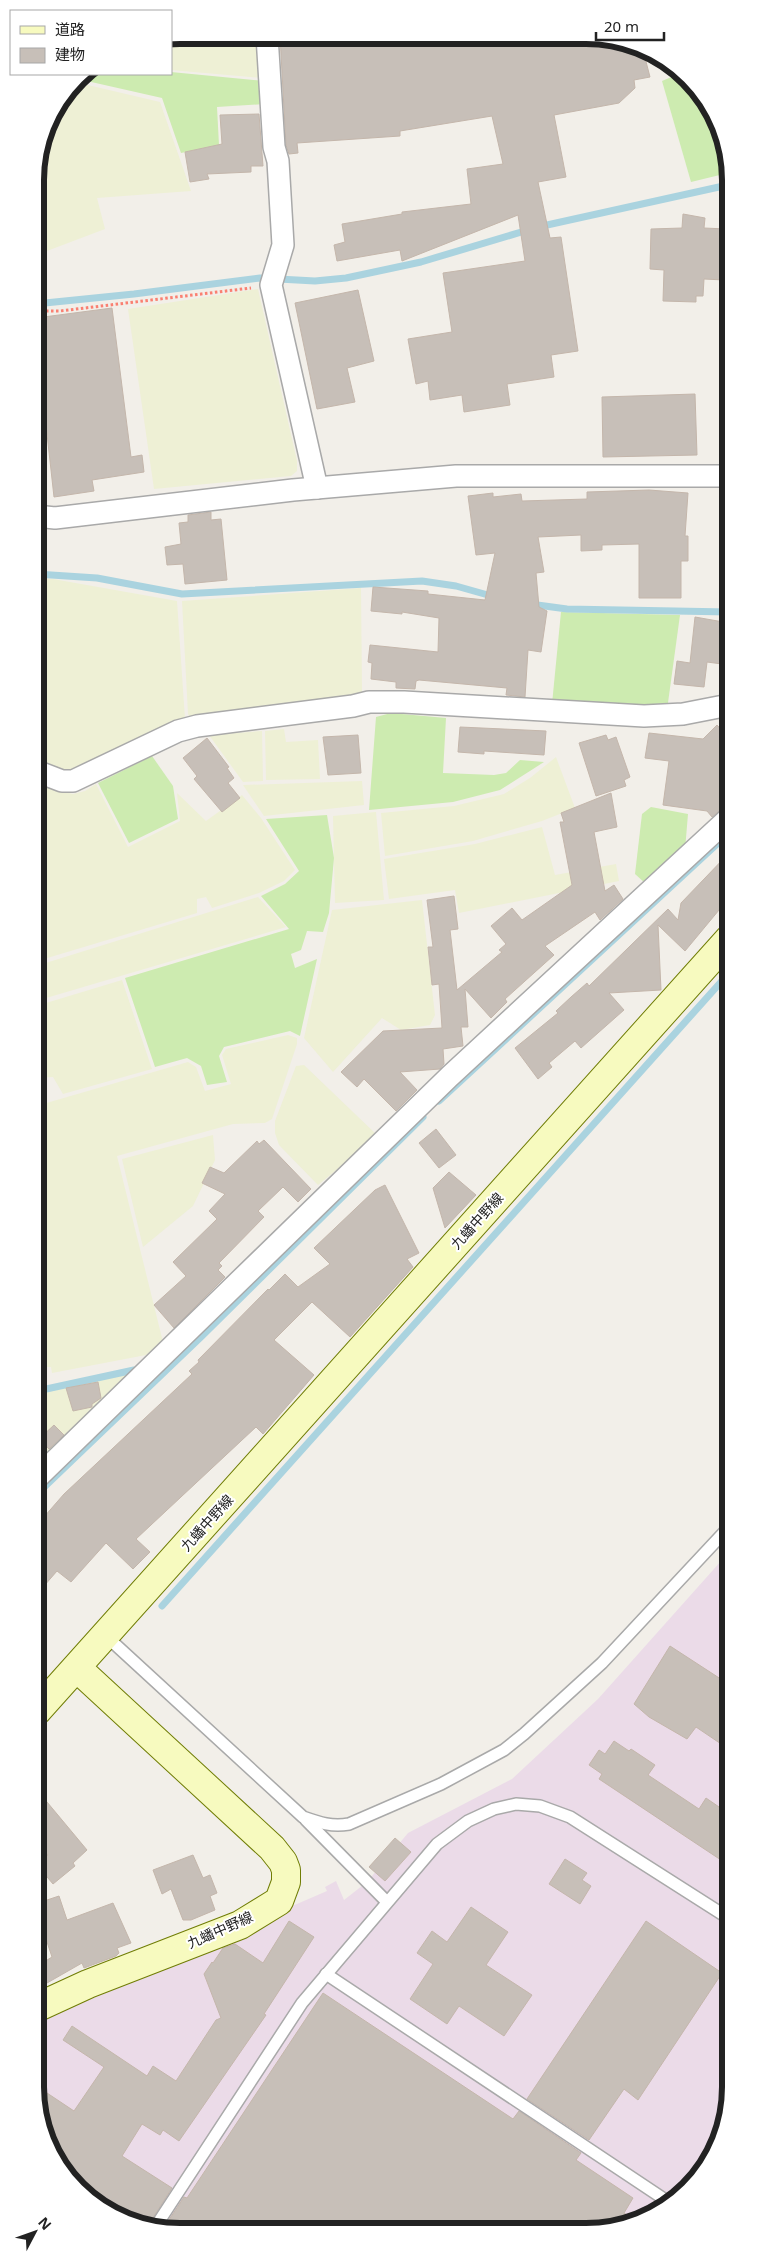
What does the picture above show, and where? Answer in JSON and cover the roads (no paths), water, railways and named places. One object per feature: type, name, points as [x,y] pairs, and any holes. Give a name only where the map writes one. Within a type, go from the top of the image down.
[{"type":"main road","name":"九蟠中野線","points":[[44,2000],[240,1924],[279,1901],[286,1882],[283,1862],[272,1848],[77,1668],[722,947]]},
{"type":"main road","points":[[44,1703],[77,1668]]},
{"type":"street","points":[[268,44],[274,148],[278,161],[283,245],[272,282],[317,488]]},
{"type":"street","points":[[44,517],[55,518],[317,488],[456,476],[722,476]]},
{"type":"street","points":[[44,775],[62,781],[73,780],[178,731],[196,726],[353,706],[369,702],[404,702],[644,716],[683,714],[722,706]]},
{"type":"street","points":[[44,1471],[450,1076],[722,824]]},
{"type":"lane","points":[[303,1817],[330,1825],[349,1824],[441,1784],[504,1750],[580,1685],[722,1534]]},
{"type":"lane","points":[[106,1636],[303,1817],[386,1901]]},
{"type":"lane","points":[[159,2222],[302,2003],[386,1901],[437,1844],[468,1821],[494,1810],[516,1804],[540,1806],[570,1818],[722,1914]]},
{"type":"lane","points":[[326,1974],[663,2199]]},
{"type":"waterway","points":[[538,227],[722,186]]},
{"type":"waterway","points":[[44,303],[260,278],[315,281],[346,278],[421,262],[528,230]]},
{"type":"waterway","points":[[44,575],[97,578],[182,594],[422,581],[456,586],[495,597]]},
{"type":"waterway","points":[[530,604],[567,609],[722,612]]},
{"type":"waterway","points":[[439,1101],[722,839]]},
{"type":"waterway","points":[[162,1606],[722,981]]},
{"type":"waterway","points":[[44,1487],[202,1336],[423,1117]]},
{"type":"waterway","points":[[44,1389],[134,1370]]}]
